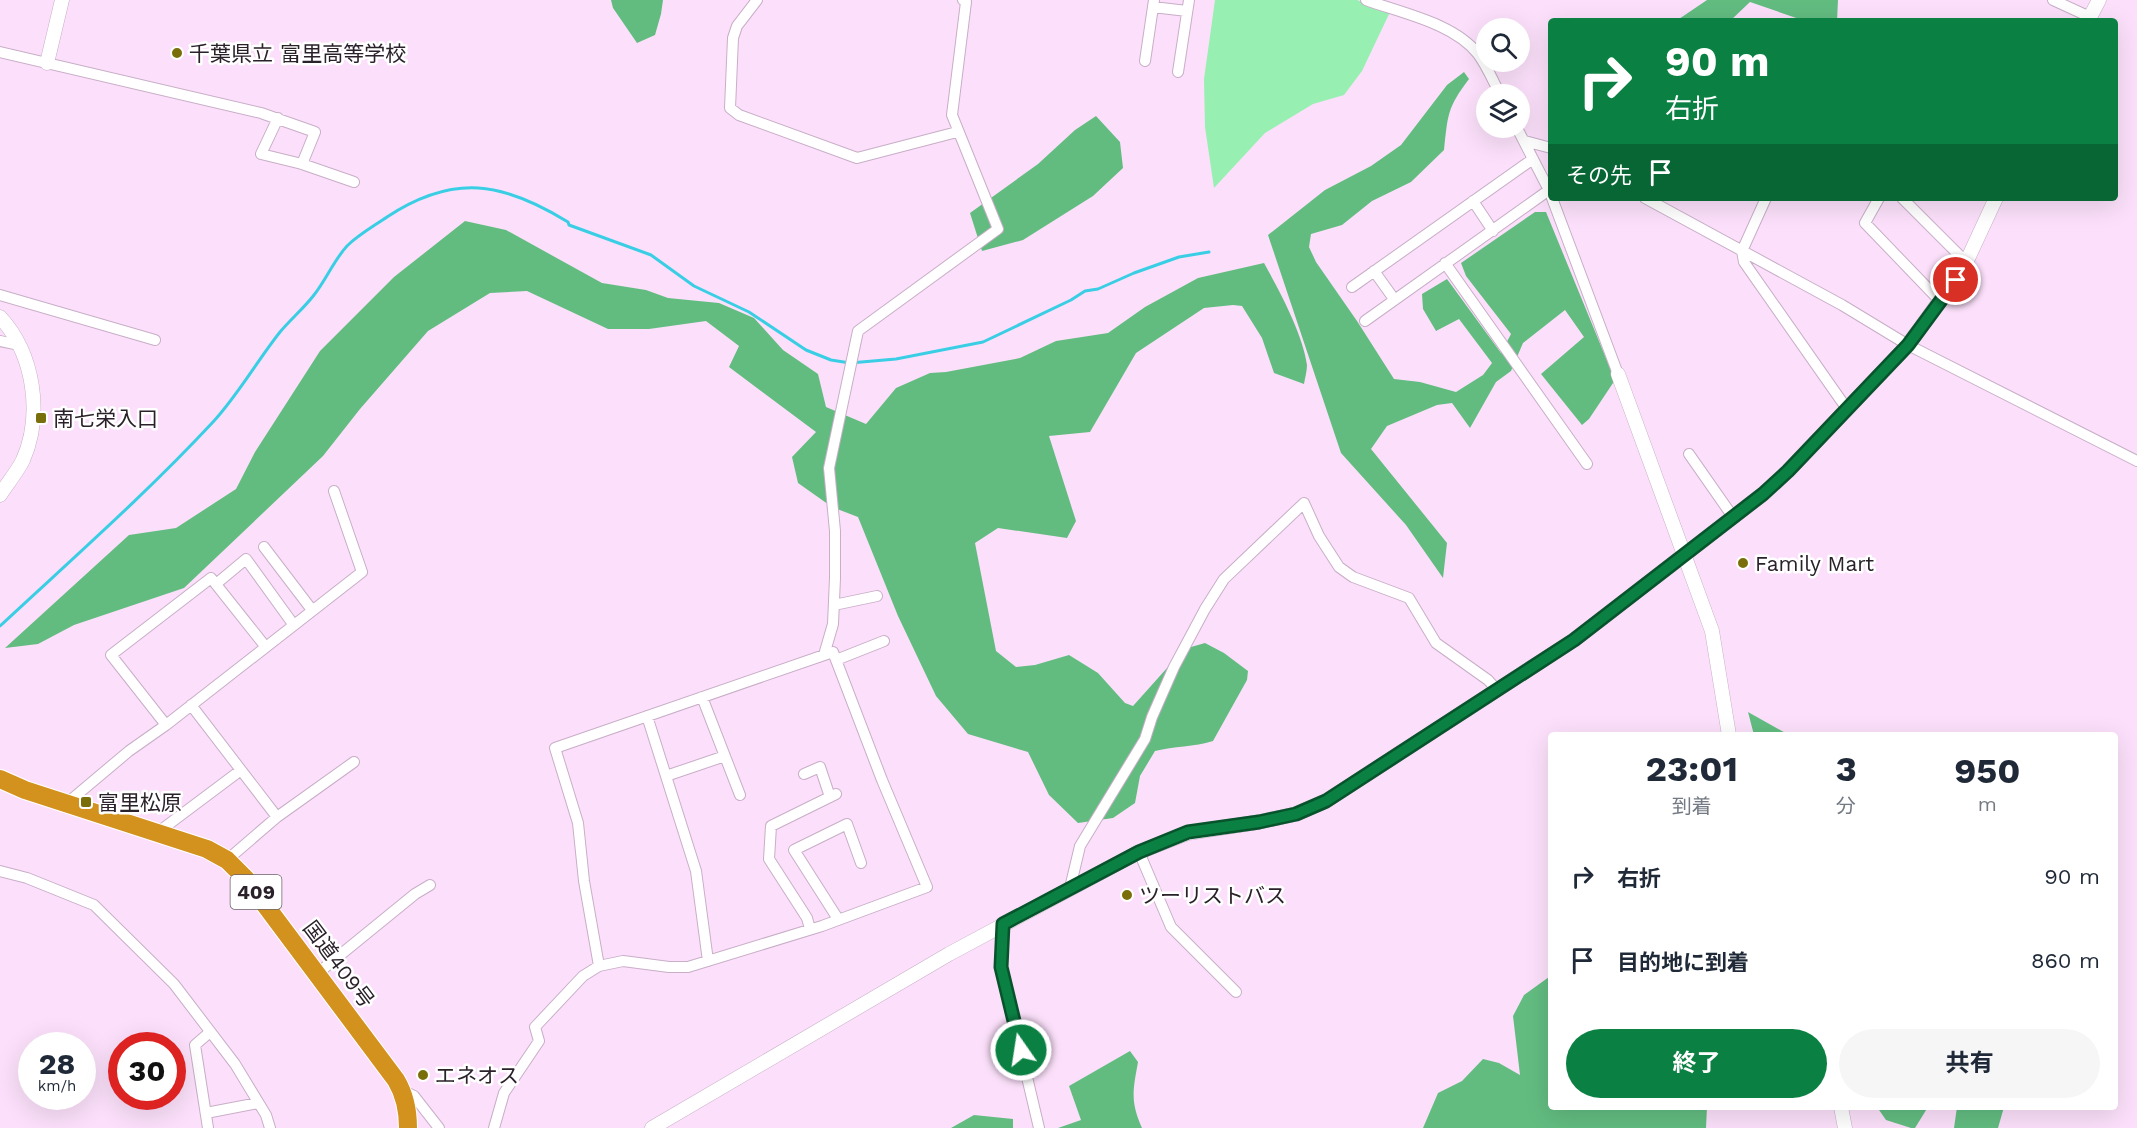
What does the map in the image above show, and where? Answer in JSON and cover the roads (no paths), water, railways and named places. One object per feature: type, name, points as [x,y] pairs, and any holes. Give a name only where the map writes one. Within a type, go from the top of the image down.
[{"type":"highway","name":"国道409号","points":[[0,779],[66,804],[207,849],[226,860],[245,878],[381,1057],[402,1090],[407,1105],[408,1128]]},
{"type":"street","points":[[47,63],[62,0]]},
{"type":"street","points":[[757,0],[737,26],[733,38],[730,108],[739,115],[857,158],[957,132]]},
{"type":"street","points":[[824,655],[833,624],[834,605],[835,531],[830,468],[858,331],[998,229],[952,115],[966,2],[963,0]]},
{"type":"street","points":[[1366,0],[1443,27],[1459,36],[1478,53],[1495,84]]},
{"type":"street","points":[[2053,0],[2087,18]]},
{"type":"street","points":[[2090,18],[2099,0]]},
{"type":"street","points":[[1145,61],[1154,3],[1188,6],[1178,72]]},
{"type":"street","points":[[0,52],[278,118],[315,132],[302,164]]},
{"type":"street","points":[[278,118],[261,154],[302,164],[354,182]]},
{"type":"street","points":[[1523,138],[1548,188]]},
{"type":"street","points":[[1525,141],[1548,147]]},
{"type":"street","points":[[1352,287],[1533,159]]},
{"type":"street","points":[[1365,321],[1446,263],[1548,196]]},
{"type":"street","points":[[1473,201],[1493,231]]},
{"type":"street","points":[[1554,201],[1712,631],[1729,732]]},
{"type":"street","points":[[1650,201],[1842,305],[1908,345],[2137,461]]},
{"type":"street","points":[[1765,201],[1742,251],[1743,262],[1847,409]]},
{"type":"street","points":[[1877,201],[1865,223],[1941,302]]},
{"type":"street","points":[[1905,201],[1966,262]]},
{"type":"street","points":[[652,1128],[1003,924],[1139,852],[1188,832],[1296,814],[1326,801],[1574,640],[1733,517],[1788,471],[1908,345],[1941,302],[1966,262],[1995,201]]},
{"type":"street","points":[[1446,263],[1587,464]]},
{"type":"street","points":[[1374,271],[1394,299]]},
{"type":"street","points":[[0,295],[155,340]]},
{"type":"street","points":[[0,317],[19,345],[28,366],[34,413],[22,461],[0,495]]},
{"type":"street","points":[[0,340],[19,345]]},
{"type":"street","points":[[1689,454],[1733,517]]},
{"type":"street","points":[[66,804],[129,751],[166,725],[362,572],[334,491]]},
{"type":"street","points":[[1070,888],[1080,846],[1146,739],[1152,717],[1174,667],[1205,609],[1224,579],[1304,503],[1319,536],[1339,567],[1353,577],[1409,598],[1436,643],[1488,680],[1497,690]]},
{"type":"street","points":[[264,547],[312,610]]},
{"type":"street","points":[[216,584],[246,559],[293,624]]},
{"type":"street","points":[[166,725],[111,655],[211,578],[265,646]]},
{"type":"street","points":[[834,605],[877,596]]},
{"type":"street","points":[[836,660],[884,641]]},
{"type":"street","points":[[494,1128],[504,1093],[539,1041],[535,1027],[583,976],[598,966],[623,961],[688,968],[810,929],[927,887],[882,780],[833,652],[555,748],[578,823],[584,881],[598,966]]},
{"type":"street","points":[[702,697],[740,795]]},
{"type":"street","points":[[191,705],[277,817]]},
{"type":"street","points":[[647,716],[696,871],[708,961]]},
{"type":"street","points":[[666,776],[725,756]]},
{"type":"street","points":[[226,860],[277,817],[354,762]]},
{"type":"street","points":[[804,774],[820,767],[833,796],[771,826],[769,859],[807,918],[810,929]]},
{"type":"street","points":[[157,833],[240,770]]},
{"type":"street","points":[[838,919],[794,850],[847,824],[861,863]]},
{"type":"street","points":[[1139,852],[1171,927],[1236,992]]},
{"type":"street","points":[[0,871],[27,878],[94,905],[174,984],[235,1064],[266,1115],[270,1128]]},
{"type":"street","points":[[318,973],[415,894],[430,885]]},
{"type":"street","points":[[1003,924],[1001,967],[1039,1128]]},
{"type":"street","points":[[208,1128],[195,1045],[210,1032]]},
{"type":"street","points":[[402,1090],[414,1096],[439,1128]]},
{"type":"street","points":[[206,1113],[258,1103]]},
{"type":"street","points":[[1842,1110],[1845,1128]]},
{"type":"waterway","points":[[0,626],[135,501],[213,422],[231,401],[280,332],[314,295],[347,246],[387,217],[411,203],[434,194],[457,189],[478,188],[500,191],[522,198],[544,208],[568,222],[569,225],[651,255],[694,286],[749,312],[806,350],[831,360],[850,363],[896,359],[983,342],[1085,291],[1098,289],[1179,257],[1209,252]]},
{"type":"place","name":"千葉県立 富里高等学校","points":[[177,53]]},
{"type":"place","name":"南七栄入口","points":[[41,418]]},
{"type":"place","name":"Family Mart","points":[[1743,563]]},
{"type":"place","name":"富里松原","points":[[86,802]]},
{"type":"place","name":"ツーリストバス","points":[[1127,895]]},
{"type":"place","name":"エネオス","points":[[423,1075]]}]
